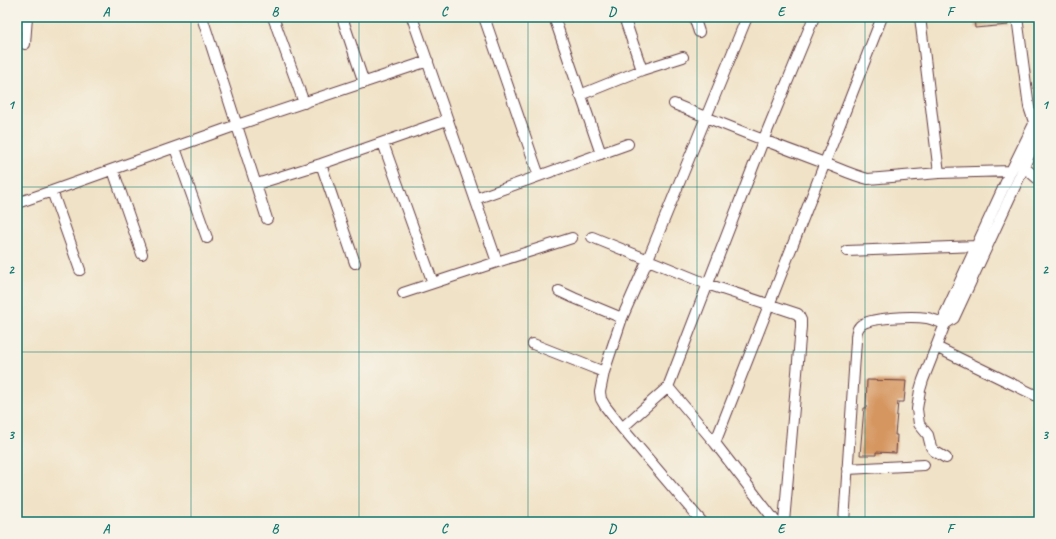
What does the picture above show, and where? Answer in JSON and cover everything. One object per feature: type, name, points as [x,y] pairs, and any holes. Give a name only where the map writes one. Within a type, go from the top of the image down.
[{"type":"street","points":[[25,44],[27,17]]},
{"type":"street","points":[[202,17],[257,184],[267,219]]},
{"type":"street","points":[[273,17],[304,103]]},
{"type":"street","points":[[342,17],[364,83]]},
{"type":"street","points":[[412,17],[497,262]]},
{"type":"street","points":[[484,17],[539,176]]},
{"type":"street","points":[[554,17],[601,154]]},
{"type":"street","points":[[624,17],[642,70]]},
{"type":"street","points":[[694,17],[699,32]]},
{"type":"street","points":[[702,522],[622,428],[605,406],[601,399],[600,392],[604,372],[622,318],[707,118],[747,17]]},
{"type":"street","points":[[622,428],[668,387],[763,141],[814,17]]},
{"type":"street","points":[[715,443],[882,17]]},
{"type":"street","points":[[920,17],[939,173]]},
{"type":"street","points":[[1017,17],[1029,107],[1037,129]]},
{"type":"street","points":[[580,94],[642,70],[683,57]]},
{"type":"street","points":[[17,203],[237,125],[428,61]]},
{"type":"street","points":[[674,104],[763,141],[868,179],[939,173],[1010,171]]},
{"type":"street","points":[[945,324],[954,318],[1024,167],[1037,129],[1039,112]]},
{"type":"street","points":[[257,184],[321,164],[448,120]]},
{"type":"street","points":[[946,458],[934,451],[931,447],[928,435],[921,427],[918,420],[917,409],[920,390],[945,324],[945,314],[1010,171],[1037,129]]},
{"type":"street","points":[[383,143],[433,283]]},
{"type":"street","points":[[475,199],[628,144]]},
{"type":"street","points":[[175,148],[206,238]]},
{"type":"street","points":[[321,164],[355,263]]},
{"type":"street","points":[[1024,167],[1039,180]]},
{"type":"street","points":[[113,170],[142,254]]},
{"type":"street","points":[[52,191],[80,270]]},
{"type":"street","points":[[592,237],[707,284],[798,314],[801,320],[801,327],[784,522]]},
{"type":"street","points":[[403,293],[572,238]]},
{"type":"street","points":[[847,252],[977,246]]},
{"type":"street","points":[[559,291],[622,318]]},
{"type":"street","points":[[844,522],[856,333],[860,326],[865,322],[896,317],[927,318],[945,324]]},
{"type":"street","points":[[533,344],[604,372]]},
{"type":"street","points":[[936,347],[1039,397]]},
{"type":"street","points":[[668,387],[715,443],[776,522]]},
{"type":"street","points":[[847,469],[924,465]]},
{"type":"building","points":[[974,17],[1008,17],[1008,25],[975,28]]},
{"type":"building","points":[[867,380],[906,381],[904,402],[898,402],[895,435],[897,435],[896,453],[876,452],[876,455],[860,455],[864,408],[866,408]]}]
